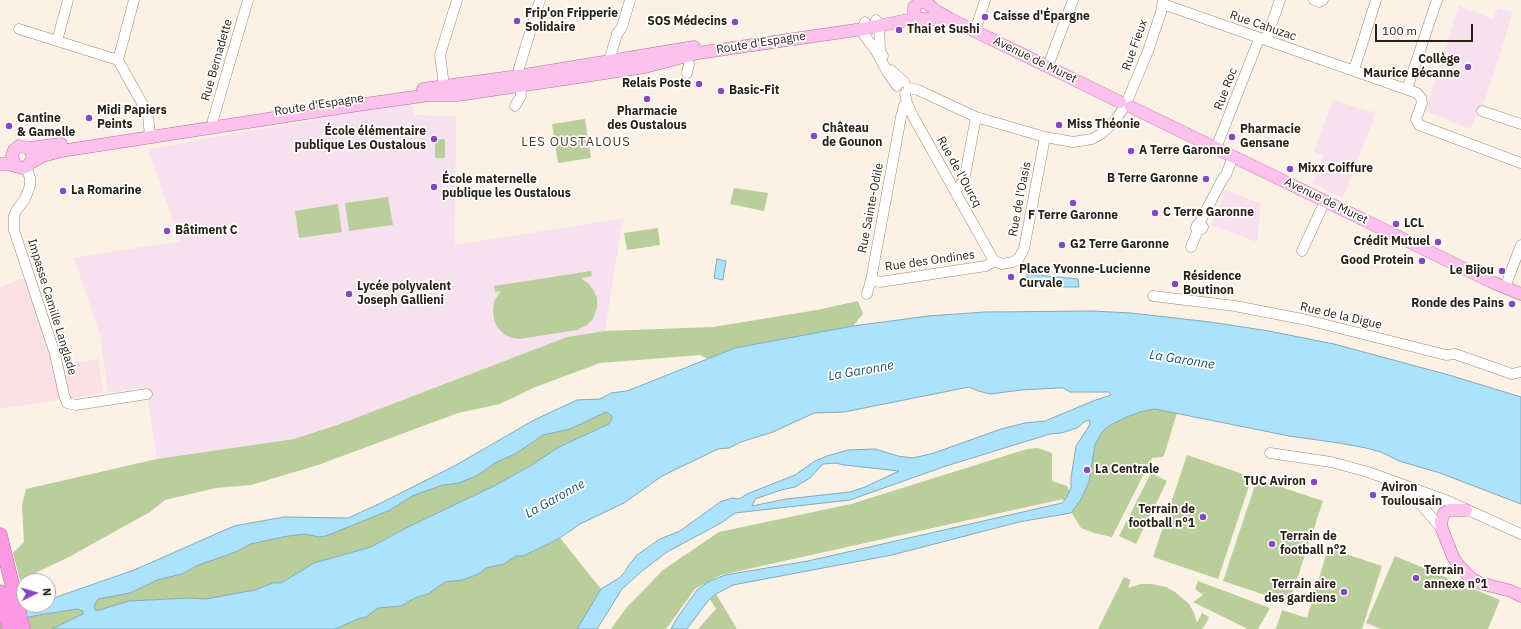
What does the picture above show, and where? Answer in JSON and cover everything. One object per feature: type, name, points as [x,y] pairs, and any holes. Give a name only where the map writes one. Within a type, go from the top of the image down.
[{"type":"highway","points":[[0,535],[23,629]]},
{"type":"highway","points":[[0,592],[9,629]]},
{"type":"main road","name":"Route d'Espagne","points":[[214,123],[429,95],[458,95],[645,67],[698,53],[870,24],[921,7]]},
{"type":"main road","name":"Avenue de Muret","points":[[921,7],[950,18],[1216,148],[1231,160],[1325,201],[1521,294]]},
{"type":"main road","name":"Route d'Espagne","points":[[29,148],[150,133],[444,86],[520,86],[610,60],[870,24]]},
{"type":"main road","name":"Route d'Espagne","points":[[0,164],[24,164],[43,156],[61,151],[150,133]]},
{"type":"main road","points":[[0,156],[13,152],[19,146],[29,148],[33,154],[24,164],[12,159],[13,152]]},
{"type":"main road","points":[[1466,510],[1450,510],[1444,513],[1441,522],[1442,530],[1453,557],[1465,574],[1480,583],[1518,592]]},
{"type":"street","points":[[57,41],[68,0]]},
{"type":"street","points":[[118,60],[134,0]]},
{"type":"street","name":"Rue Bernadette","points":[[214,123],[248,0]]},
{"type":"street","points":[[444,86],[440,55],[457,0]]},
{"type":"street","points":[[515,106],[520,86],[519,68],[540,0]]},
{"type":"street","points":[[604,73],[610,60],[630,0]]},
{"type":"street","points":[[975,31],[985,0]]},
{"type":"street","points":[[1048,66],[1073,0]]},
{"type":"street","name":"Rue Roc","points":[[1216,148],[1280,0]]},
{"type":"street","points":[[1314,0],[1319,2],[1323,0]]},
{"type":"street","points":[[1354,70],[1376,0]]},
{"type":"street","points":[[1437,0],[1408,89],[1420,94],[1422,98],[1422,103],[1416,119],[1419,125],[1521,163]]},
{"type":"street","name":"Rue Cahuzac","points":[[1163,2],[1262,39],[1408,89]]},
{"type":"street","name":"Rue Fieux","points":[[905,91],[918,90],[976,117],[1046,137],[1073,142],[1092,139],[1101,134],[1114,122],[1126,104],[1148,51],[1163,2]]},
{"type":"street","points":[[870,24],[883,58],[905,91]]},
{"type":"street","points":[[870,24],[864,35],[876,51],[888,73],[905,91]]},
{"type":"street","points":[[19,29],[118,60],[148,114],[150,133]]},
{"type":"street","points":[[520,86],[529,103]]},
{"type":"street","name":"Rue de l'Ourcq","points":[[905,91],[914,118],[994,261]]},
{"type":"street","name":"Rue Sainte-Odile","points":[[867,294],[871,280],[904,106],[905,91]]},
{"type":"street","points":[[1482,111],[1521,124]]},
{"type":"street","points":[[955,190],[964,181],[964,172],[976,117]]},
{"type":"street","points":[[900,127],[903,122],[914,118]]},
{"type":"street","name":"Rue de l'Oasis","points":[[1013,262],[1019,258],[1024,249],[1046,137]]},
{"type":"street","points":[[1191,247],[1198,230],[1196,228],[1197,225],[1199,224],[1231,160]]},
{"type":"street","name":"Impasse Camille Langlade","points":[[24,164],[30,178],[30,186],[26,199],[16,211],[14,216],[14,230],[55,354],[67,403],[76,405],[147,394]]},
{"type":"street","points":[[950,181],[961,176],[964,172]]},
{"type":"street","points":[[1302,251],[1325,201]]},
{"type":"street","points":[[1505,287],[1521,245]]},
{"type":"street","name":"Rue des Ondines","points":[[871,280],[880,282],[986,266],[994,261],[1002,264],[1013,262]]},
{"type":"street","name":"Rue de la Digue","points":[[1153,296],[1235,306],[1307,320],[1446,355],[1455,354],[1512,374],[1521,371]]},
{"type":"street","points":[[1270,453],[1331,462],[1368,472],[1412,488],[1521,534]]},
{"type":"street","points":[[1397,483],[1422,506],[1442,530]]},
{"type":"shaded area","name":"Collège Maurice Bécanne","points":[[1459,6],[1493,19],[1497,9],[1498,10],[1499,8],[1513,12],[1482,109],[1477,112],[1471,129],[1425,111]]},
{"type":"shaded area","points":[[1333,100],[1376,113],[1343,198],[1312,183],[1323,155],[1314,152]]},
{"type":"shaded area","name":"Lycée polyvalent Joseph Gallieni","points":[[412,102],[414,115],[456,116],[455,245],[625,218],[621,229],[605,331],[567,337],[340,424],[294,439],[157,459],[146,387],[108,393],[100,335],[74,258],[180,241],[148,149]]},
{"type":"shaded area","points":[[1224,189],[1261,204],[1257,242],[1211,225],[1225,194],[1222,192]]},
{"type":"shaded area","points":[[32,275],[62,364],[98,359],[104,393],[0,409],[0,287]]},
{"type":"green space","points":[[585,119],[591,158],[558,163],[552,124]]},
{"type":"green space","points":[[435,139],[445,139],[445,158],[435,158]]},
{"type":"green space","points":[[734,188],[768,193],[764,211],[730,204]]},
{"type":"green space","points":[[388,197],[393,225],[349,231],[345,203]]},
{"type":"green space","points":[[338,204],[342,232],[299,238],[295,211]]},
{"type":"green space","points":[[658,228],[660,245],[627,250],[624,233]]},
{"type":"green space","points":[[591,271],[592,276],[581,278],[588,283],[597,298],[597,307],[593,319],[587,325],[577,330],[520,339],[505,335],[497,327],[494,320],[494,301],[501,291],[495,292],[494,286]]},
{"type":"green space","points":[[858,301],[863,314],[853,326],[735,348],[708,359],[700,355],[600,363],[533,388],[500,404],[458,413],[318,465],[251,485],[216,488],[165,500],[150,512],[67,558],[35,573],[18,573],[13,553],[24,542],[22,505],[26,489],[157,459],[294,439],[340,424],[567,337],[605,331],[713,327],[817,310]]},
{"type":"green space","points":[[1155,409],[1177,413],[1165,452],[1163,457],[1152,458],[1112,537],[1081,528],[1063,499],[721,575],[695,589],[666,629],[611,629],[627,607],[663,570],[719,532],[851,504],[1027,449],[1038,448],[1052,453],[1052,481],[1067,486],[1077,505],[1089,482],[1095,445],[1101,433],[1110,425],[1129,416]]},
{"type":"green space","points":[[606,412],[611,415],[612,418],[609,424],[559,447],[530,466],[494,486],[406,528],[371,547],[314,563],[281,583],[273,583],[255,590],[206,599],[190,598],[129,601],[96,611],[94,606],[98,599],[130,593],[157,580],[182,574],[196,566],[238,551],[250,544],[304,534],[319,537],[326,536],[390,510],[412,496],[443,485],[459,483],[478,475],[495,463],[515,454],[543,435],[570,429]]},
{"type":"green space","name":"Terrain de football n°1","points":[[1187,455],[1252,477],[1218,579],[1153,557]]},
{"type":"green space","points":[[1151,473],[1167,481],[1136,544],[1119,536]]},
{"type":"green space","name":"Terrain de football n°2","points":[[1257,479],[1323,501],[1289,603],[1223,581]]},
{"type":"green space","points":[[560,538],[601,589],[577,629],[335,629],[366,617],[378,608],[401,606],[415,598],[428,594],[445,582],[480,573],[486,568],[504,564],[516,556],[523,556]]},
{"type":"green space","name":"Terrain aire des gardiens","points":[[1328,548],[1382,566],[1362,629],[1276,629],[1282,610],[1307,618]]},
{"type":"green space","name":"Terrain annexe n°1","points":[[1395,556],[1500,600],[1488,629],[1381,629],[1366,623]]},
{"type":"green space","points":[[1124,577],[1131,580],[1128,588],[1141,584],[1151,584],[1166,587],[1175,592],[1189,604],[1197,623],[1202,613],[1209,617],[1205,625],[1202,629],[1098,629]]},
{"type":"green space","points":[[1198,581],[1270,608],[1258,629],[1248,629],[1193,602],[1203,595],[1195,589]]},
{"type":"green space","points":[[716,594],[737,629],[698,629],[716,609],[710,599]]},
{"type":"green space","points":[[78,609],[83,611],[83,614],[52,629],[0,629],[0,626],[33,616]]},
{"type":"water","points":[[717,259],[726,261],[723,280],[714,278]]},
{"type":"water","points":[[1027,274],[1078,279],[1079,287],[1027,287]]},
{"type":"water","name":"La Garonne","points":[[1093,311],[1131,313],[1210,322],[1269,331],[1334,344],[1449,375],[1521,397],[1521,504],[1440,473],[1399,461],[1381,452],[1366,448],[1289,436],[1155,409],[1129,416],[1110,425],[1101,433],[1095,445],[1089,482],[1081,499],[1071,513],[1019,522],[892,555],[733,585],[710,599],[687,629],[671,629],[697,590],[708,582],[725,575],[808,561],[1062,503],[1067,497],[1071,488],[1076,446],[1089,426],[1089,420],[1077,428],[1061,433],[1050,434],[946,466],[850,500],[735,513],[721,523],[667,552],[642,571],[622,589],[597,629],[577,629],[601,589],[619,578],[637,555],[660,539],[680,531],[720,502],[732,498],[739,499],[747,494],[795,475],[815,461],[848,450],[875,449],[898,456],[913,458],[934,453],[1001,429],[1025,423],[1045,421],[1111,395],[1109,392],[1070,392],[1063,388],[1021,390],[991,394],[969,387],[844,412],[814,413],[773,432],[741,442],[729,448],[718,449],[662,476],[624,503],[580,524],[560,538],[538,549],[523,556],[516,556],[504,564],[486,568],[480,573],[463,580],[445,582],[428,594],[415,598],[401,606],[378,608],[366,617],[335,629],[52,629],[83,614],[83,611],[77,609],[56,612],[56,597],[134,570],[234,526],[284,517],[348,518],[456,465],[534,420],[577,400],[600,399],[611,393],[627,391],[735,348],[853,326],[928,316],[985,312]],"holes":[[[606,412],[611,415],[612,418],[609,424],[559,447],[530,466],[494,486],[406,528],[371,547],[314,563],[281,583],[273,583],[255,590],[206,599],[190,598],[129,601],[96,611],[94,606],[98,599],[130,593],[157,580],[182,574],[196,566],[238,551],[250,544],[304,534],[319,537],[326,536],[390,510],[412,496],[443,485],[459,483],[478,475],[495,463],[515,454],[543,435],[570,429]],[[836,463],[899,471],[865,487],[850,492],[786,499],[752,506],[755,499],[795,487],[810,478],[823,464]]]},
{"type":"water","points":[[16,610],[16,613],[52,613],[33,616],[0,626],[0,615]]},
{"type":"place","name":"Caisse d'Épargne","points":[[985,17]]},
{"type":"place","name":"Frip'on Fripperie Solidaire","points":[[517,21]]},
{"type":"place","name":"SOS Médecins","points":[[735,22]]},
{"type":"place","name":"Thai et Sushi","points":[[899,30]]},
{"type":"place","name":"Collège Maurice Bécanne","points":[[1468,67]]},
{"type":"place","name":"Relais Poste","points":[[699,84]]},
{"type":"place","name":"Basic-Fit","points":[[721,91]]},
{"type":"place","name":"Pharmacie des Oustalous","points":[[647,99]]},
{"type":"place","name":"Midi Papiers Peints","points":[[89,118]]},
{"type":"place","name":"Miss Théonie","points":[[1059,125]]},
{"type":"place","name":"Cantine & Gamelle","points":[[9,126]]},
{"type":"place","name":"Château de Gounon","points":[[814,136]]},
{"type":"place","name":"Pharmacie Gensane","points":[[1232,137]]},
{"type":"place","name":"École élémentaire publique Les Oustalous","points":[[434,139]]},
{"type":"place","name":"A Terre Garonne","points":[[1131,151]]},
{"type":"place","name":"Mixx Coiffure","points":[[1290,169]]},
{"type":"place","name":"B Terre Garonne","points":[[1206,179]]},
{"type":"place","name":"École maternelle publique les Oustalous","points":[[434,187]]},
{"type":"place","name":"La Romarine","points":[[63,191]]},
{"type":"place","name":"F Terre Garonne","points":[[1073,203]]},
{"type":"place","name":"C Terre Garonne","points":[[1155,213]]},
{"type":"place","name":"LCL","points":[[1396,224]]},
{"type":"place","name":"Bâtiment C","points":[[167,231]]},
{"type":"place","name":"Crédit Mutuel","points":[[1438,242]]},
{"type":"place","name":"G2 Terre Garonne","points":[[1062,245]]},
{"type":"place","name":"Good Protein","points":[[1422,261]]},
{"type":"place","name":"Le Bijou","points":[[1502,271]]},
{"type":"place","name":"Place Yvonne-Lucienne Curvale","points":[[1011,277]]},
{"type":"place","name":"Résidence Boutinon","points":[[1175,284]]},
{"type":"place","name":"Lycée polyvalent Joseph Gallieni","points":[[349,294]]},
{"type":"place","name":"Ronde des Pains","points":[[1512,304]]},
{"type":"place","name":"La Centrale","points":[[1087,470]]},
{"type":"place","name":"TUC Aviron","points":[[1314,482]]},
{"type":"place","name":"Aviron Toulousain","points":[[1373,495]]},
{"type":"place","name":"Terrain de football n°1","points":[[1203,517]]},
{"type":"place","name":"Terrain de football n°2","points":[[1272,544]]},
{"type":"place","name":"Terrain annexe n°1","points":[[1416,578]]},
{"type":"place","name":"Terrain aire des gardiens","points":[[1344,592]]},
{"type":"district","name":"LES OUSTALOUS","points":[[576,142]]}]
